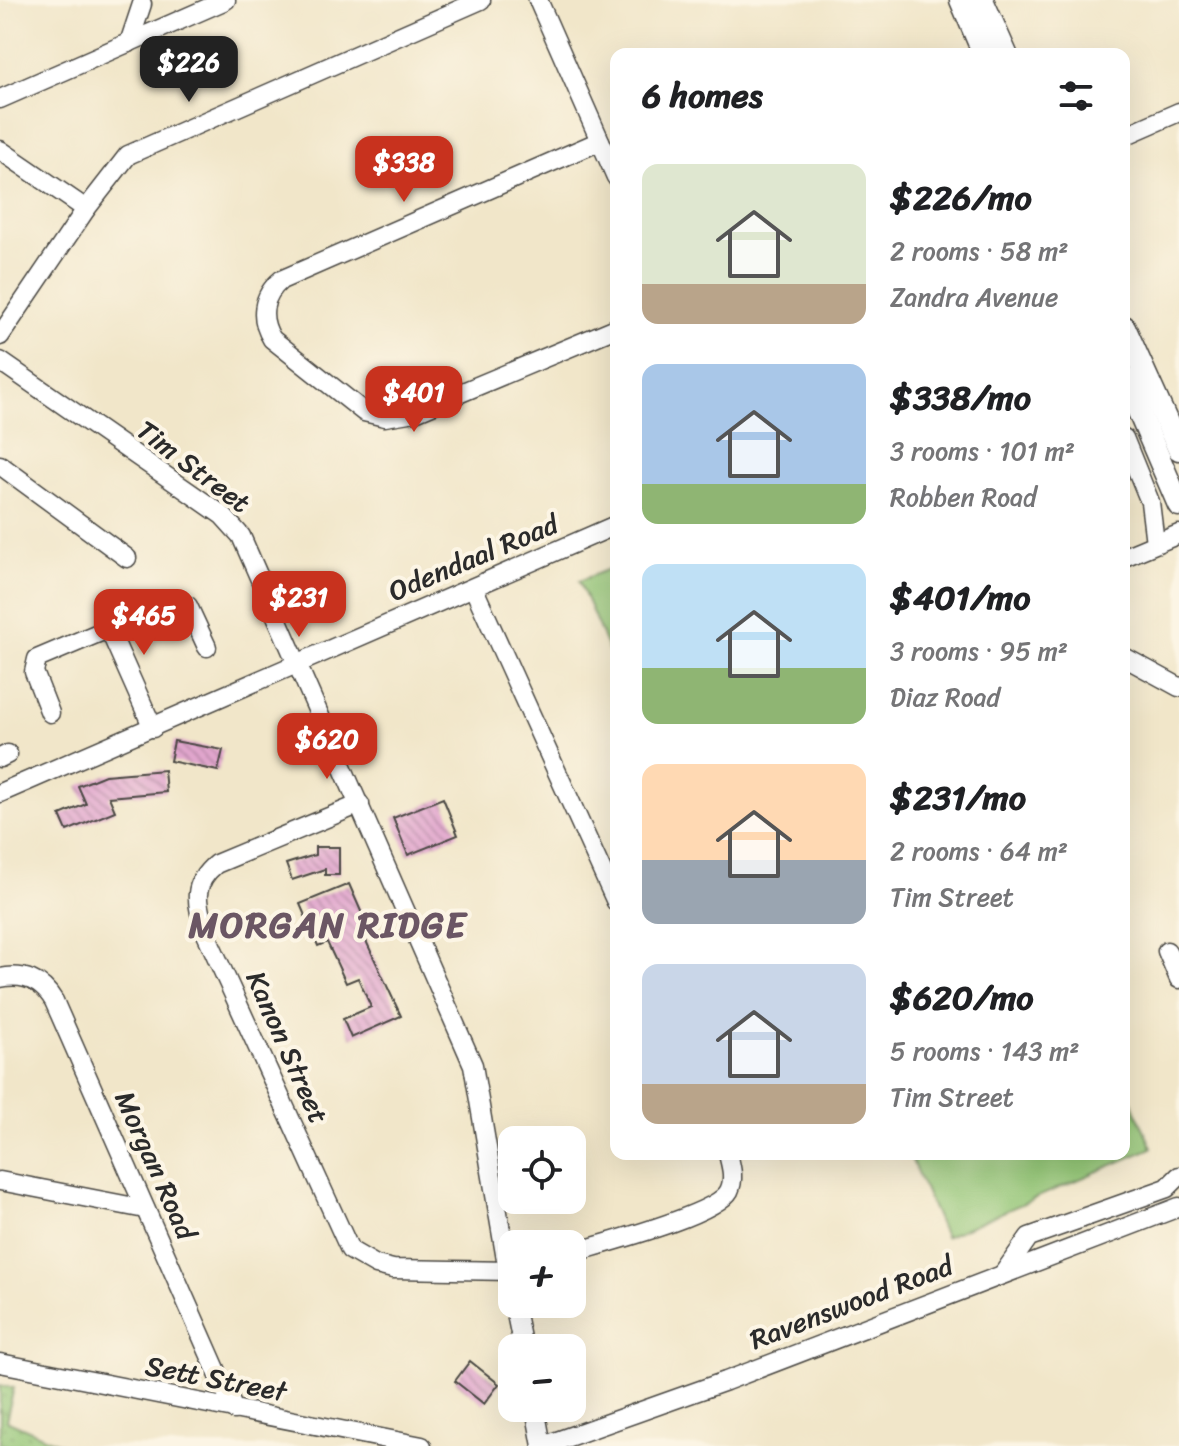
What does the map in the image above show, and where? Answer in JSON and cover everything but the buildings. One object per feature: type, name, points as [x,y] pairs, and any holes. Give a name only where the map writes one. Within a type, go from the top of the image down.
[{"type":"main road","points":[[961,0],[981,48]]},
{"type":"main road","points":[[982,0],[1003,48]]},
{"type":"main road","points":[[1130,340],[1179,449]]},
{"type":"main road","points":[[1130,391],[1179,505]]},
{"type":"street","points":[[0,99],[226,0]]},
{"type":"street","points":[[0,336],[86,209],[121,162],[135,150],[481,0]]},
{"type":"street","points":[[538,0],[610,164]]},
{"type":"street","points":[[142,2],[154,32]]},
{"type":"street","points":[[129,43],[142,2]]},
{"type":"street","points":[[1130,133],[1179,112]]},
{"type":"street","points":[[600,141],[281,280],[271,289],[263,315],[272,339],[364,412],[385,417],[415,412],[610,331]]},
{"type":"street","points":[[0,150],[86,209]]},
{"type":"street","name":"Tim Street","points":[[0,361],[231,522],[241,536],[473,1065],[502,1230]]},
{"type":"street","points":[[1130,453],[1150,502],[1155,543]]},
{"type":"street","points":[[0,465],[127,558]]},
{"type":"street","name":"Odendaal Road","points":[[0,793],[610,528]]},
{"type":"street","points":[[1130,554],[1179,534]]},
{"type":"street","points":[[474,589],[610,889]]},
{"type":"street","points":[[50,713],[34,672],[37,659],[176,602],[192,611],[207,647]]},
{"type":"street","points":[[109,629],[153,728]]},
{"type":"street","points":[[1130,660],[1179,687]]},
{"type":"street","name":"Kanon Street","points":[[360,804],[216,864],[203,874],[196,897],[206,934],[350,1250],[376,1265],[393,1269],[498,1272]]},
{"type":"street","points":[[1167,951],[1179,979]]},
{"type":"street","name":"Morgan Road","points":[[0,978],[22,976],[48,991],[234,1410]]},
{"type":"street","points":[[586,1248],[695,1213],[722,1200],[733,1179],[729,1160]]},
{"type":"street","points":[[1003,1274],[1029,1237],[1167,1188],[1179,1176]]},
{"type":"street","points":[[0,1181],[145,1209]]},
{"type":"street","name":"Ravenswood Road","points":[[542,1446],[726,1381],[1179,1207]]},
{"type":"street","name":"Sett Street","points":[[0,1363],[422,1446]]},
{"type":"street","points":[[538,1422],[542,1446]]},
{"type":"green space","points":[[610,568],[610,654],[579,581]]},
{"type":"green space","points":[[1130,1098],[1152,1148],[1130,1157]]},
{"type":"green space","points":[[912,1160],[1124,1160],[945,1237]]},
{"type":"green space","points":[[0,1385],[14,1388],[6,1420],[65,1446],[0,1446]]},
{"type":"district","name":"MORGAN RIDGE","points":[[328,924]]}]
